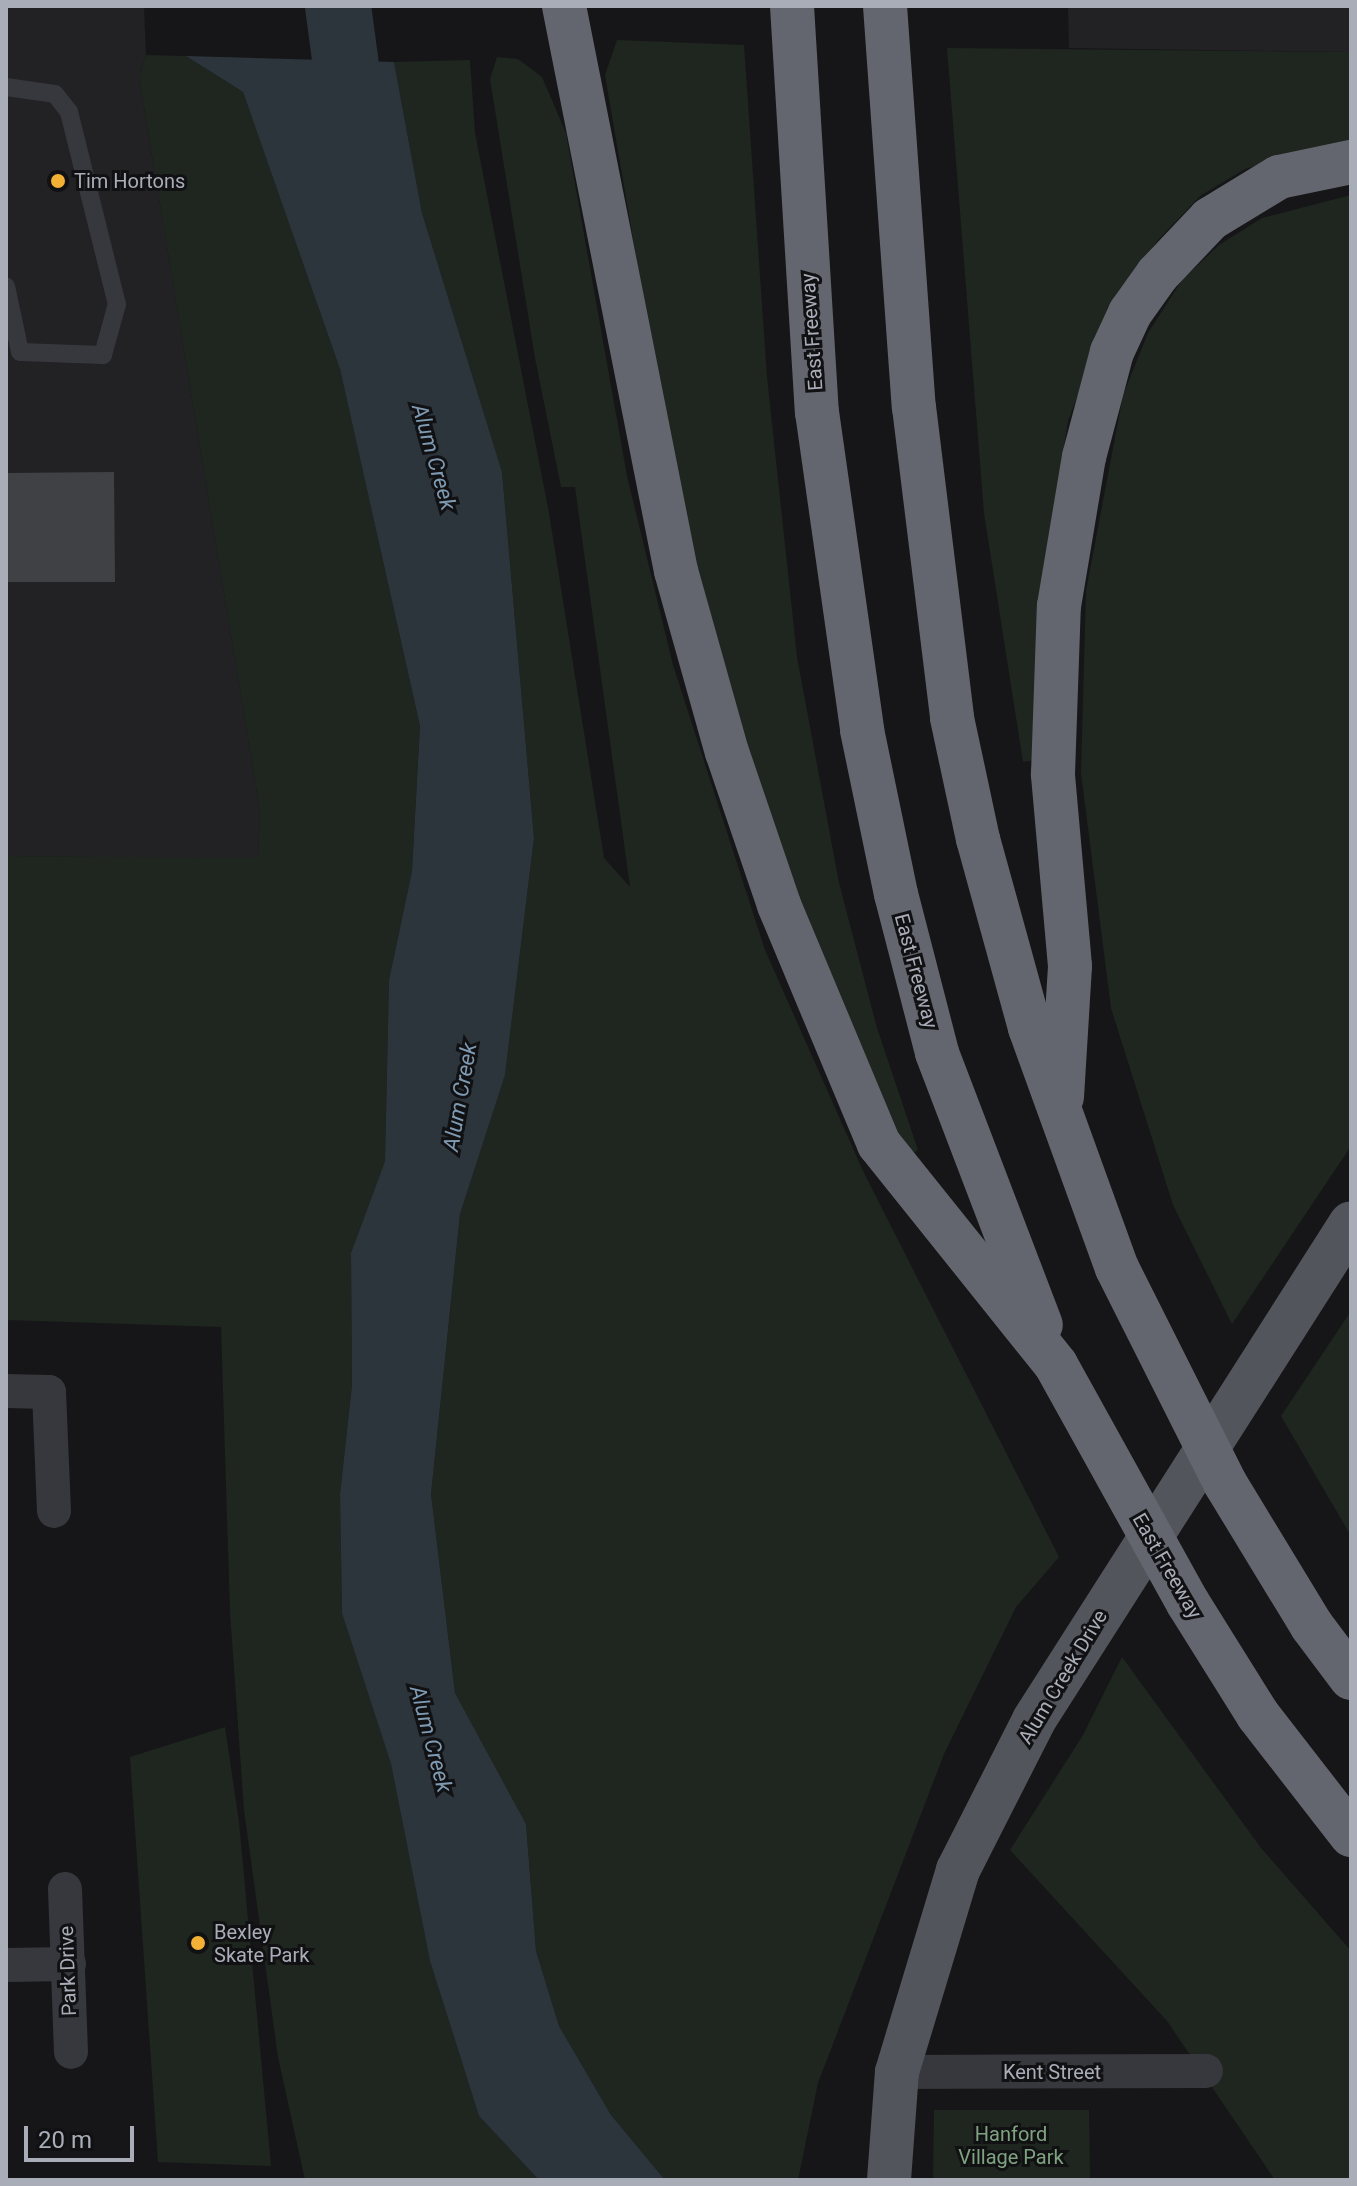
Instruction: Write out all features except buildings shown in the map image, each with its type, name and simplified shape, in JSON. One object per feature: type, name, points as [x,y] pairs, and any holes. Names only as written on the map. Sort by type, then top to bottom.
[{"type":"highway","points":[[564,6],[676,571],[727,752],[779,905],[879,1144],[1056,1365]]},
{"type":"highway","name":"East Freeway","points":[[792,6],[817,412],[865,744],[896,894],[937,1053],[1056,1365],[1172,1577],[1258,1715],[1351,1835]]},
{"type":"highway","points":[[885,6],[920,465],[952,718],[1001,929],[1061,1118],[1117,1268],[1225,1483],[1312,1626],[1351,1678]]},
{"type":"highway","points":[[1061,1118],[1070,966],[1053,774],[1059,606],[1084,457],[1112,352],[1130,313],[1157,275],[1210,219],[1279,177],[1351,162]]},
{"type":"main road","name":"Alum Creek Drive","points":[[889,2180],[897,2072],[958,1870],[1034,1720],[1351,1223]]},
{"type":"street","points":[[6,1391],[49,1392],[54,1511]]},
{"type":"street","name":"Park Drive","points":[[65,1889],[71,2052]]},
{"type":"street","points":[[6,1965],[69,1964]]},
{"type":"street","name":"Kent Street","points":[[897,2072],[1206,2071]]},
{"type":"lane","points":[[6,87],[55,94],[69,112],[117,304],[103,355],[20,352],[6,286]]},
{"type":"shaded area","points":[[6,6],[144,6],[146,55],[139,77],[260,811],[258,859],[6,856]]},
{"type":"shaded area","points":[[1068,6],[1351,6],[1351,52],[1069,48]]},
{"type":"green space","points":[[617,40],[744,45],[767,377],[797,657],[839,883],[877,1028],[918,1150],[905,1159],[780,863],[679,507],[605,75]]},
{"type":"green space","points":[[947,48],[1351,52],[1351,147],[1296,154],[1245,169],[1200,196],[1158,240],[1113,303],[1068,421],[1052,522],[1034,760],[1023,762],[984,513]]},
{"type":"green space","points":[[146,55],[186,56],[243,92],[340,369],[420,726],[412,871],[389,980],[385,1161],[351,1253],[352,1385],[340,1494],[342,1612],[391,1764],[430,1961],[479,2116],[539,2180],[305,2180],[278,2057],[244,1810],[230,1612],[221,1327],[6,1320],[6,856],[258,858],[260,811],[139,77]]},
{"type":"green space","points":[[497,57],[518,59],[542,77],[566,133],[627,476],[673,665],[765,950],[863,1171],[1059,1557],[1016,1607],[944,1754],[818,2083],[798,2180],[665,2180],[611,2115],[559,2026],[536,1951],[526,1824],[455,1693],[431,1494],[460,1214],[505,1075],[534,838],[502,472],[422,213],[394,62],[470,60],[475,133],[549,513],[604,858],[630,887],[575,487],[561,487],[535,358],[490,79]]},
{"type":"green space","points":[[1351,195],[1351,1146],[1232,1324],[1173,1205],[1111,1008],[1081,773],[1086,591],[1123,395],[1148,333],[1182,280],[1219,245],[1262,218]]},
{"type":"green space","points":[[1351,1311],[1351,1536],[1281,1416]]},
{"type":"green space","points":[[1122,1657],[1261,1848],[1351,1951],[1351,2180],[1275,2180],[1167,2021],[1010,1850],[1083,1735]]},
{"type":"green space","name":"Bexley Skate Park","points":[[225,1727],[239,1822],[271,2166],[158,2162],[130,1757]]},
{"type":"green space","name":"Hanford Village Park","points":[[934,2110],[1089,2110],[1090,2180],[933,2180]]},
{"type":"water","points":[[186,56],[394,62],[422,213],[502,472],[534,838],[505,1075],[460,1214],[431,1494],[455,1693],[526,1824],[536,1951],[559,2026],[611,2115],[665,2180],[539,2180],[479,2116],[430,1961],[391,1764],[342,1613],[340,1494],[352,1385],[351,1253],[385,1161],[389,980],[412,871],[420,726],[340,369],[243,92]]},
{"type":"waterway","name":"Alum Creek","points":[[338,6],[357,149]]},
{"type":"place","name":"Tim Hortons","points":[[58,181]]},
{"type":"place","name":"Bexley Skate Park","points":[[198,1943]]}]
